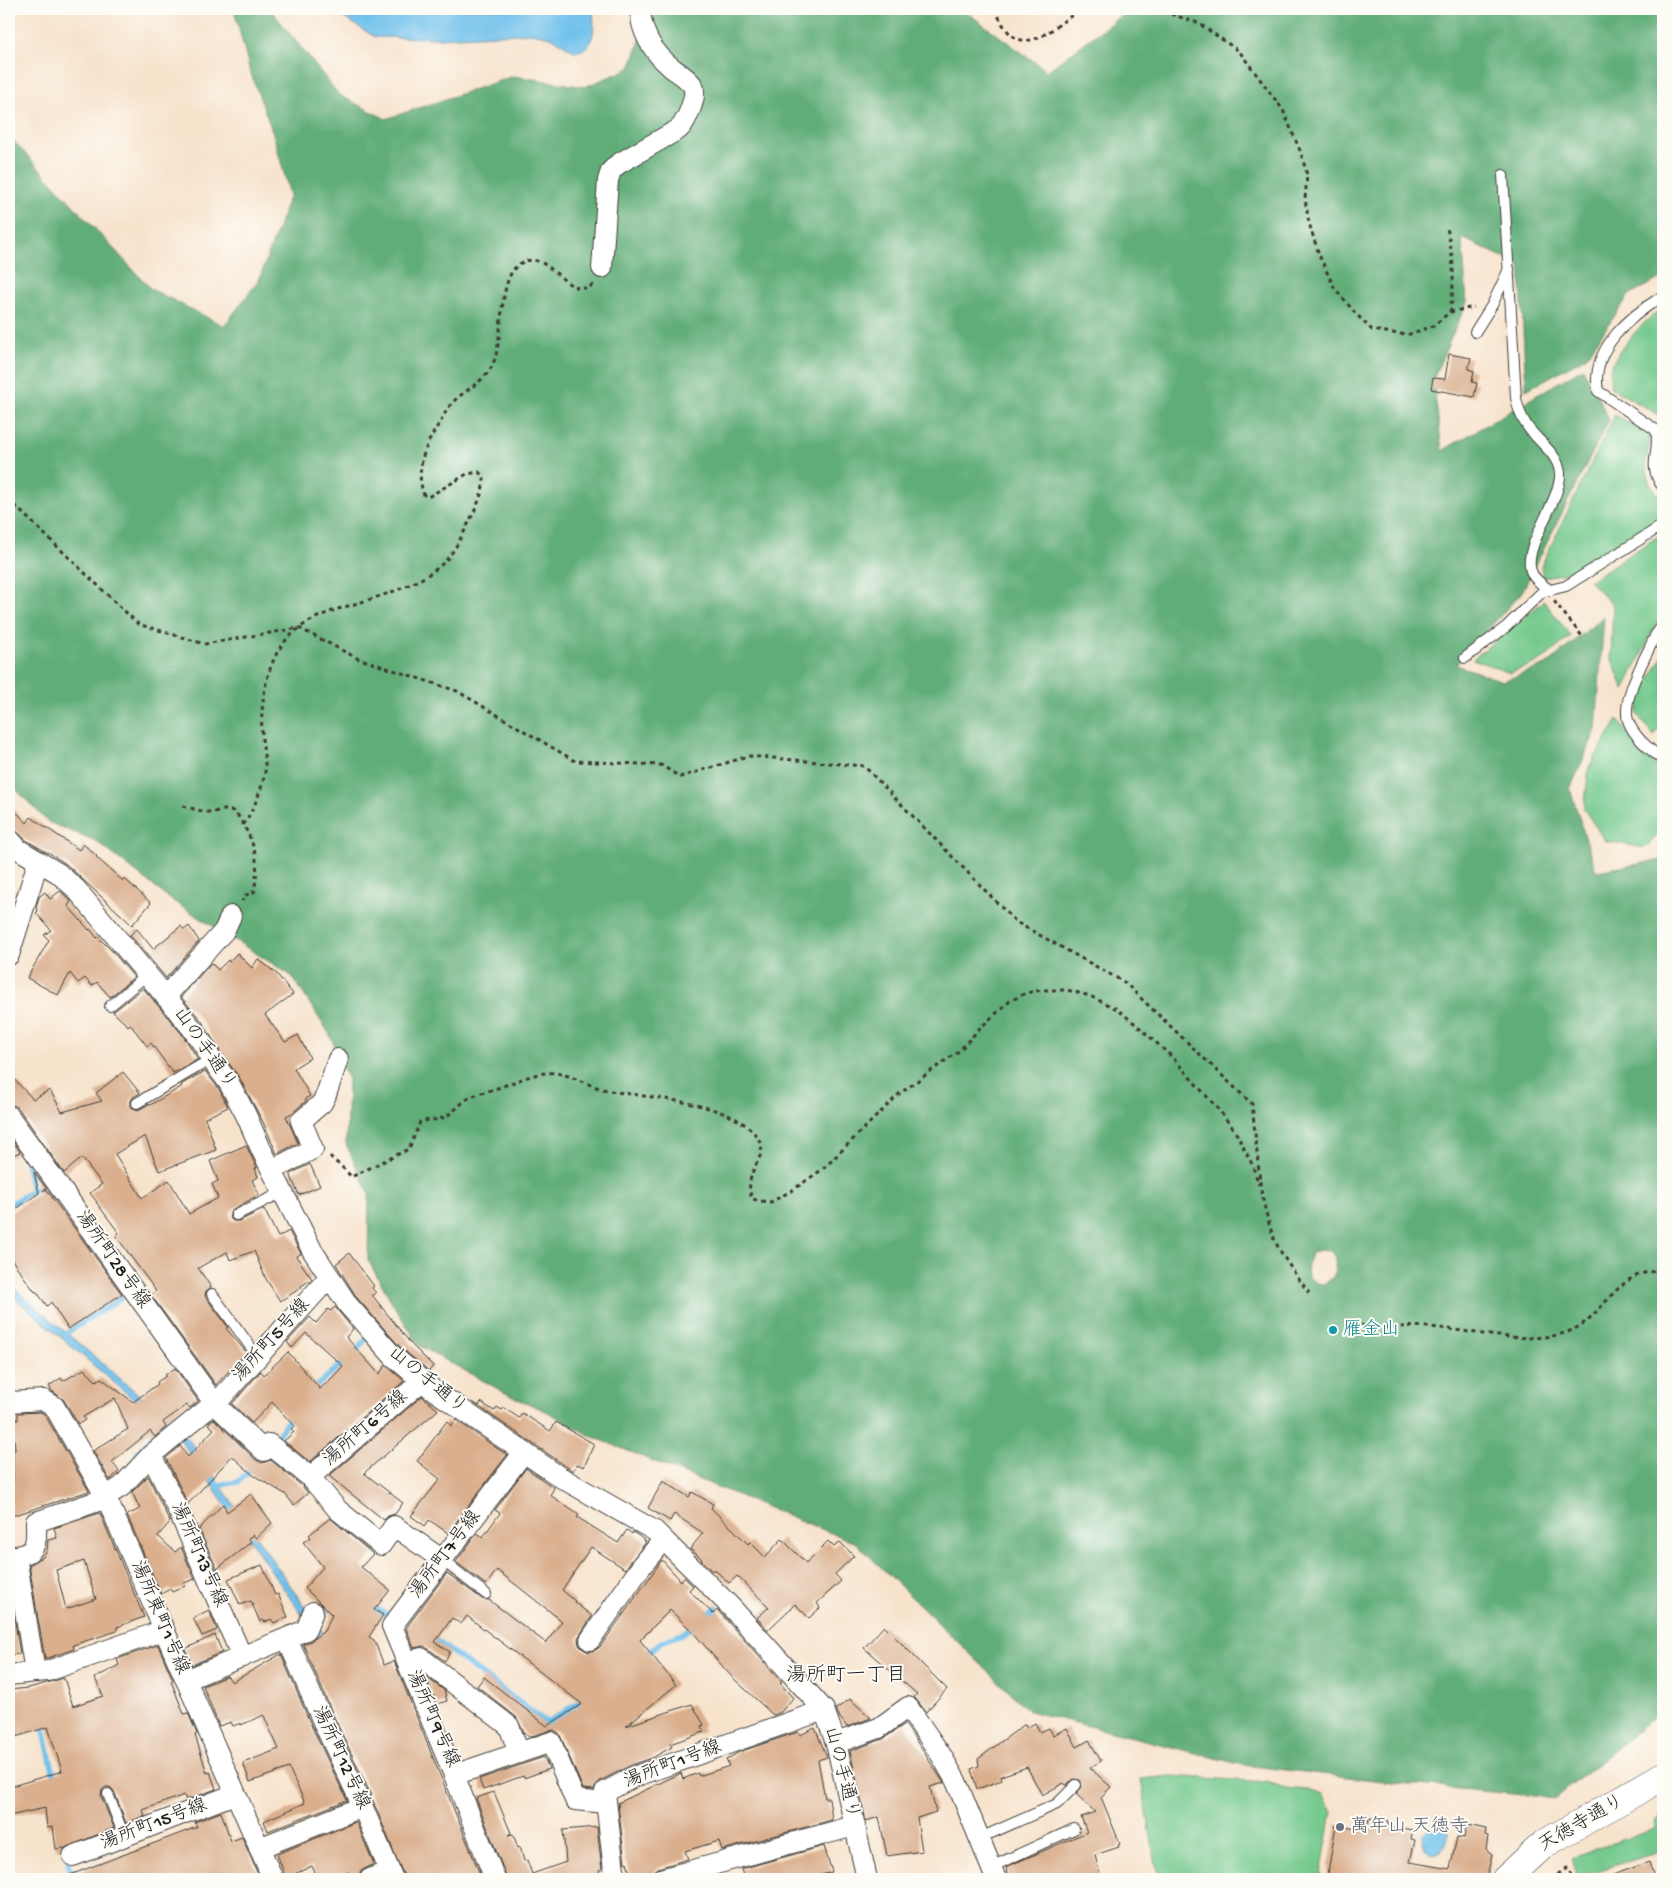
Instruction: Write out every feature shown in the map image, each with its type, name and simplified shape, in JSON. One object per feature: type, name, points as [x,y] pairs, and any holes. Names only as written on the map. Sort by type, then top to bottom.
[{"type":"street","points":[[602,268],[608,180],[611,171],[618,164],[653,146],[679,129],[684,123],[694,96],[693,86],[687,79],[670,66],[652,48],[641,27],[640,9]]},
{"type":"street","name":"山の手通り","points":[[9,840],[18,850],[58,873],[76,888],[191,1027],[230,1083],[312,1250],[348,1305],[393,1356],[422,1381],[560,1477],[655,1531],[730,1606],[824,1710],[836,1743],[867,1879]]},
{"type":"street","points":[[9,955],[38,862]]},
{"type":"street","points":[[166,996],[224,931],[231,916]]},
{"type":"street","points":[[272,1170],[313,1149],[301,1121],[322,1103],[338,1059]]},
{"type":"street","name":"湯所町28号線","points":[[9,1116],[215,1404],[264,1451],[270,1444],[310,1476]]},
{"type":"street","name":"湯所町5号線","points":[[35,1672],[16,1556],[25,1555],[32,1551],[36,1543],[36,1522],[98,1501],[120,1487],[151,1455],[215,1404],[324,1283],[331,1279]]},
{"type":"street","name":"湯所町6号線","points":[[310,1476],[422,1381]]},
{"type":"street","name":"湯所東町1号線","points":[[9,1402],[44,1400],[54,1406],[106,1496],[273,1879]]},
{"type":"street","name":"湯所町7号線","points":[[407,1662],[392,1626],[524,1452]]},
{"type":"street","name":"湯所町13号線","points":[[151,1455],[178,1510],[242,1657]]},
{"type":"street","points":[[310,1476],[338,1510],[381,1545],[394,1526],[442,1559]]},
{"type":"street","points":[[590,1640],[663,1540]]},
{"type":"street","points":[[186,1680],[287,1638],[310,1621]]},
{"type":"street","points":[[9,1675],[48,1671],[164,1630]]},
{"type":"street","name":"湯所町12号線","points":[[287,1638],[322,1722],[362,1807],[391,1875]]},
{"type":"street","name":"湯所町9号線","points":[[519,1753],[509,1726],[421,1658],[407,1662],[454,1775],[519,1753],[551,1742],[575,1800],[606,1802]]},
{"type":"street","points":[[836,1743],[879,1728],[908,1707],[941,1755],[956,1781],[993,1873]]},
{"type":"street","name":"湯所町1号線","points":[[615,1879],[604,1792],[634,1777],[824,1710]]},
{"type":"street","points":[[454,1775],[495,1879]]},
{"type":"street","name":"天徳寺通り","points":[[1506,1879],[1544,1844],[1663,1776]]},
{"type":"street","name":"湯所町15号線","points":[[72,1856],[235,1794]]},
{"type":"street","points":[[259,1848],[362,1807]]},
{"type":"street","points":[[661,1879],[854,1826]]},
{"type":"street","points":[[370,1879],[391,1875]]},
{"type":"lane","points":[[1503,175],[1516,398],[1520,414],[1528,427],[1557,459],[1560,474],[1559,485],[1536,538],[1531,561],[1530,571],[1548,591]]},
{"type":"lane","points":[[1475,332],[1494,301],[1509,268]]},
{"type":"lane","points":[[1663,296],[1631,320],[1610,341],[1598,366],[1596,378],[1598,391],[1656,430],[1658,437],[1653,466],[1657,480],[1663,487]]},
{"type":"lane","points":[[1465,658],[1506,627],[1542,592],[1566,586],[1663,525]]},
{"type":"lane","points":[[1663,625],[1656,634],[1626,704],[1628,722],[1640,740],[1663,760]]},
{"type":"lane","points":[[110,1006],[148,974]]},
{"type":"lane","points":[[138,1103],[211,1058]]},
{"type":"lane","points":[[236,1215],[283,1192]]},
{"type":"lane","points":[[212,1294],[258,1357]]},
{"type":"lane","points":[[442,1559],[486,1594]]},
{"type":"lane","points":[[980,1838],[1058,1804],[1076,1785]]},
{"type":"lane","points":[[108,1794],[124,1836]]},
{"type":"lane","points":[[993,1873],[1074,1829]]},
{"type":"path","points":[[995,9],[1005,28],[1016,39],[1028,42],[1044,35],[1078,12],[1092,9]]},
{"type":"path","points":[[1156,9],[1198,23],[1239,51],[1283,110],[1301,153],[1306,175],[1305,199],[1309,223],[1319,255],[1334,287],[1372,330],[1407,335],[1433,326],[1450,312],[1494,301]]},
{"type":"path","points":[[1447,228],[1454,266],[1454,288],[1450,312]]},
{"type":"path","points":[[243,825],[257,799],[265,774],[261,733],[263,701],[266,685],[277,654],[286,640],[299,628],[324,613],[383,594],[425,577],[438,568],[451,555],[484,491],[484,478],[479,472],[468,474],[428,497],[424,495],[421,487],[421,463],[423,451],[452,402],[480,382],[491,368],[498,347],[503,299],[514,269],[522,262],[534,260],[542,262],[577,288],[588,288],[597,282],[602,268]]},
{"type":"path","points":[[9,500],[138,624],[205,644],[299,628],[357,658],[457,691],[575,761],[661,765],[680,777],[749,756],[864,766],[1016,922],[1124,982],[1252,1104],[1261,1191]]},
{"type":"path","points":[[1548,591],[1582,636]]},
{"type":"path","points":[[183,806],[208,812],[230,810],[236,813],[253,846],[257,856],[258,871],[254,892],[246,895],[231,916]]},
{"type":"path","points":[[313,1149],[321,1146],[337,1164],[345,1168],[351,1177],[409,1149],[420,1122],[426,1119],[443,1118],[470,1098],[533,1076],[558,1073],[606,1090],[668,1098],[723,1112],[741,1122],[756,1136],[762,1150],[759,1160],[750,1175],[748,1189],[752,1199],[771,1202],[791,1191],[822,1169],[899,1094],[959,1051],[980,1028],[1010,1001],[1026,993],[1042,990],[1067,990],[1090,996],[1117,1009],[1172,1057],[1219,1110],[1235,1132],[1252,1164],[1268,1221],[1278,1246],[1309,1293]]},
{"type":"path","points":[[1346,1320],[1376,1329],[1428,1326],[1519,1337],[1556,1336],[1572,1330],[1591,1316],[1623,1284],[1636,1275],[1650,1271],[1663,1272]]},
{"type":"path","points":[[1551,1879],[1567,1868],[1572,1876]]},
{"type":"green space","points":[[234,9],[270,9],[339,95],[386,119],[514,76],[585,87],[630,68],[651,9],[962,9],[1047,71],[1130,9],[1663,9],[1663,277],[1630,294],[1586,357],[1526,390],[1520,265],[1462,238],[1467,302],[1433,379],[1442,451],[1583,368],[1609,420],[1522,592],[1456,665],[1503,681],[1546,665],[1604,616],[1596,730],[1570,789],[1596,871],[1663,860],[1663,1710],[1556,1798],[1417,1785],[1243,1765],[1029,1711],[856,1543],[591,1436],[548,1412],[511,1396],[420,1346],[397,1311],[368,1260],[369,1194],[346,1144],[348,1080],[330,1035],[292,976],[170,899],[96,841],[48,822],[9,782],[9,136],[151,289],[224,326],[259,280],[290,195],[273,133],[249,68]],"holes":[[[1320,1250],[1330,1251],[1336,1257],[1334,1276],[1324,1285],[1317,1283],[1309,1277],[1307,1270],[1311,1253]]]},
{"type":"green space","points":[[1663,307],[1663,423],[1657,414],[1611,388],[1610,375],[1615,360],[1626,343],[1641,326]]},
{"type":"green space","points":[[1615,415],[1651,434],[1646,462],[1649,482],[1663,501],[1663,516],[1568,573],[1543,577],[1541,566]]},
{"type":"green space","points":[[1663,533],[1663,615],[1655,627],[1624,690],[1611,657],[1613,605],[1589,581]]},
{"type":"green space","points":[[1544,601],[1571,636],[1541,661],[1510,673],[1473,659]]},
{"type":"green space","points":[[1663,656],[1663,721],[1654,736],[1637,714],[1640,695]]},
{"type":"green space","points":[[1618,720],[1646,758],[1663,768],[1663,830],[1645,848],[1605,841],[1584,809],[1589,767]]},
{"type":"green space","points":[[1171,1776],[1267,1782],[1285,1788],[1307,1790],[1322,1795],[1332,1812],[1320,1879],[1151,1879],[1158,1876],[1141,1779]]},
{"type":"green space","points":[[1663,1817],[1663,1853],[1659,1852],[1577,1877],[1572,1857],[1655,1829],[1657,1820]]},
{"type":"water","points":[[330,9],[593,9],[594,29],[588,46],[576,52],[551,37],[532,33],[439,38],[375,37]]},
{"type":"water","points":[[9,1284],[185,1434],[325,1636],[434,1837],[448,1879],[440,1879],[432,1853],[352,1687],[180,1439],[9,1293]]},
{"type":"water","points":[[1432,1827],[1442,1828],[1449,1834],[1444,1847],[1432,1854],[1425,1849],[1423,1839],[1426,1830]]},
{"type":"building","points":[[1449,354],[1471,358],[1468,369],[1474,371],[1472,382],[1477,383],[1474,397],[1431,389],[1433,378],[1445,379]]},
{"type":"building","points":[[9,805],[27,823],[31,817],[79,850],[83,844],[123,881],[125,879],[151,903],[132,925],[66,864],[26,840],[13,828],[9,827]]},
{"type":"building","points":[[60,891],[71,901],[68,906],[89,930],[112,951],[134,977],[110,997],[97,982],[92,986],[85,978],[78,983],[70,973],[58,995],[27,978],[49,940],[44,935],[51,930],[36,913],[38,911],[36,907],[39,897],[45,892],[50,899]]},
{"type":"building","points":[[181,926],[184,930],[189,926],[199,941],[166,978],[130,935],[137,929],[153,949]]},
{"type":"building","points":[[237,953],[252,968],[258,959],[276,973],[293,994],[265,1015],[285,1042],[298,1035],[310,1058],[294,1068],[310,1096],[292,1113],[286,1116],[298,1143],[277,1154],[263,1122],[239,1077],[221,1053],[201,1020],[181,997],[211,963],[218,970]]},
{"type":"building","points":[[143,988],[182,1034],[198,1059],[173,1073],[151,1043],[147,1046],[130,1024],[128,1026],[113,1012]]},
{"type":"building","points":[[205,1071],[219,1089],[228,1107],[205,1118],[216,1150],[159,1171],[145,1136],[115,1154],[142,1198],[169,1180],[189,1214],[218,1198],[212,1184],[218,1181],[210,1161],[246,1145],[257,1168],[255,1168],[258,1177],[252,1180],[259,1195],[233,1209],[230,1212],[230,1218],[233,1221],[239,1221],[264,1209],[278,1237],[289,1231],[301,1254],[296,1256],[312,1279],[280,1301],[266,1279],[254,1251],[230,1260],[227,1252],[198,1268],[211,1287],[206,1291],[205,1296],[228,1327],[226,1328],[246,1352],[216,1385],[151,1295],[156,1291],[116,1236],[119,1233],[90,1193],[102,1184],[82,1158],[64,1173],[19,1109],[9,1104],[9,1074],[33,1099],[50,1090],[62,1112],[102,1101],[96,1093],[123,1072],[140,1093],[133,1097],[130,1103],[131,1107],[138,1110],[181,1087],[182,1084]]},
{"type":"building","points":[[9,1136],[20,1152],[9,1157]]},
{"type":"building","points":[[310,1164],[320,1186],[299,1195],[290,1174]]},
{"type":"building","points":[[34,1172],[46,1188],[43,1191],[46,1189],[122,1294],[68,1329],[51,1302],[47,1306],[9,1256],[9,1214],[39,1193]]},
{"type":"building","points":[[349,1253],[374,1286],[372,1288],[376,1293],[372,1295],[412,1345],[433,1366],[429,1371],[401,1348],[357,1298],[336,1264]]},
{"type":"building","points":[[335,1307],[353,1329],[346,1337],[379,1374],[386,1365],[404,1381],[310,1462],[284,1441],[294,1432],[291,1429],[294,1426],[272,1402],[252,1423],[232,1404],[261,1371],[264,1375],[288,1352],[320,1389],[331,1379],[343,1366],[306,1333],[292,1348],[287,1342],[310,1317],[316,1323],[328,1309],[330,1311]]},
{"type":"building","points":[[175,1368],[198,1401],[190,1408],[187,1405],[163,1422],[166,1427],[155,1437],[150,1431],[112,1462],[119,1471],[110,1480],[93,1451],[128,1429],[115,1398],[83,1417],[85,1420],[78,1424],[64,1400],[52,1391],[49,1386],[61,1378],[63,1381],[84,1369],[96,1381],[101,1378],[133,1402],[158,1384],[157,1382]]},
{"type":"building","points":[[422,1396],[438,1410],[364,1473],[403,1503],[395,1514],[388,1516],[384,1520],[329,1476]]},
{"type":"building","points":[[472,1402],[479,1406],[481,1402],[494,1411],[497,1407],[502,1410],[504,1408],[519,1418],[522,1413],[550,1431],[556,1422],[594,1444],[584,1467],[577,1464],[573,1471]]},
{"type":"building","points":[[41,1412],[45,1415],[89,1491],[9,1517],[9,1483],[13,1483],[13,1450],[15,1450],[13,1420],[18,1420],[18,1413]]},
{"type":"building","points":[[214,1419],[256,1460],[262,1463],[271,1460],[308,1493],[294,1505],[285,1494],[253,1475],[232,1456],[188,1504],[166,1458],[180,1446],[188,1457],[214,1429],[208,1424]]},
{"type":"building","points":[[456,1420],[507,1455],[448,1533],[429,1520],[425,1526],[411,1516],[440,1479],[417,1461],[447,1421],[451,1426]]},
{"type":"building","points":[[526,1468],[554,1488],[550,1495],[579,1515],[577,1517],[618,1543],[627,1530],[632,1534],[633,1532],[646,1542],[625,1569],[591,1547],[562,1590],[592,1616],[578,1638],[579,1645],[583,1649],[589,1652],[600,1647],[662,1560],[681,1581],[684,1577],[693,1586],[689,1590],[713,1614],[717,1610],[721,1614],[782,1682],[780,1683],[793,1698],[781,1712],[773,1715],[731,1676],[691,1630],[670,1610],[640,1640],[676,1685],[626,1726],[692,1704],[704,1725],[701,1726],[704,1732],[670,1744],[672,1747],[652,1758],[629,1766],[600,1781],[594,1790],[583,1789],[559,1733],[554,1730],[529,1737],[524,1733],[516,1717],[477,1686],[484,1677],[547,1726],[582,1704],[467,1616],[461,1624],[452,1618],[435,1642],[450,1652],[445,1661],[424,1646],[414,1648],[406,1628],[447,1573],[482,1599],[489,1600],[546,1643],[562,1621],[497,1570],[486,1585],[456,1562],[477,1533],[483,1537],[500,1513],[495,1510]]},
{"type":"building","points":[[148,1476],[170,1522],[158,1536],[175,1552],[181,1547],[195,1579],[184,1583],[185,1586],[172,1592],[170,1589],[161,1594],[127,1515],[140,1509],[132,1492]]},
{"type":"building","points":[[663,1481],[689,1497],[692,1492],[713,1504],[711,1508],[748,1544],[750,1542],[765,1557],[782,1539],[806,1563],[828,1541],[834,1547],[840,1542],[854,1556],[835,1574],[841,1581],[817,1603],[820,1608],[809,1618],[795,1604],[768,1630],[757,1618],[769,1607],[737,1576],[729,1583],[714,1569],[712,1571],[690,1549],[703,1533],[674,1514],[670,1521],[648,1508]]},
{"type":"building","points":[[251,1494],[272,1523],[256,1538],[253,1535],[248,1538],[251,1542],[217,1569],[199,1529],[223,1504],[227,1512]]},
{"type":"building","points":[[100,1513],[144,1617],[117,1627],[117,1631],[73,1645],[74,1649],[45,1659],[29,1565],[43,1557],[47,1550],[48,1540],[57,1538],[54,1528]],"holes":[[[84,1561],[96,1599],[66,1609],[56,1570]]]},
{"type":"building","points":[[330,1518],[373,1554],[361,1567],[390,1590],[374,1610],[383,1615],[369,1637],[374,1640],[384,1665],[394,1661],[482,1879],[405,1879],[369,1791],[334,1717],[303,1644],[311,1641],[324,1631],[332,1615],[305,1588],[323,1567],[303,1542],[311,1537],[309,1535]]},
{"type":"building","points":[[262,1565],[275,1595],[278,1594],[288,1617],[274,1623],[271,1619],[260,1622],[251,1601],[240,1605],[228,1579]]},
{"type":"building","points":[[9,1585],[20,1654],[9,1655]]},
{"type":"building","points":[[209,1610],[217,1630],[202,1636],[193,1618]]},
{"type":"building","points":[[884,1626],[947,1689],[926,1712],[914,1697],[917,1694],[864,1648]]},
{"type":"building","points":[[215,1635],[222,1652],[192,1665],[185,1649]]},
{"type":"building","points":[[158,1645],[173,1680],[171,1681],[184,1714],[188,1713],[197,1734],[195,1735],[207,1773],[210,1772],[216,1789],[186,1800],[184,1795],[143,1810],[145,1816],[126,1823],[114,1791],[110,1787],[106,1787],[102,1790],[101,1796],[114,1828],[65,1848],[56,1849],[53,1827],[47,1828],[45,1808],[9,1816],[9,1787],[62,1771],[48,1727],[9,1739],[9,1690],[29,1688],[64,1678],[73,1706],[103,1696],[95,1678],[119,1665],[117,1659]]},
{"type":"building","points":[[281,1654],[312,1727],[347,1800],[268,1831],[264,1821],[305,1803],[289,1768],[250,1782],[243,1763],[279,1749],[264,1715],[241,1725],[241,1723],[233,1726],[231,1722],[219,1726],[203,1686],[227,1676],[232,1682]]},
{"type":"building","points":[[426,1677],[444,1690],[447,1701],[437,1704]]},
{"type":"building","points":[[850,1699],[871,1718],[847,1727],[836,1709]]},
{"type":"building","points":[[1035,1723],[1040,1732],[1049,1728],[1053,1735],[1067,1728],[1077,1747],[1089,1740],[1101,1761],[1090,1768],[1111,1787],[1101,1797],[1120,1844],[1118,1845],[1119,1847],[1095,1855],[1101,1879],[1010,1879],[1006,1867],[1087,1832],[1081,1817],[1095,1812],[1076,1794],[1082,1787],[1080,1780],[1074,1779],[1066,1785],[1064,1783],[1042,1795],[1027,1767],[1001,1776],[1002,1780],[977,1789],[971,1769],[979,1766],[978,1759],[1025,1724],[1027,1728]]},
{"type":"building","points":[[905,1724],[944,1783],[930,1787],[936,1812],[917,1818],[922,1851],[887,1856],[879,1817],[866,1821],[850,1751],[883,1739]]},
{"type":"building","points":[[815,1728],[827,1757],[818,1760],[825,1798],[829,1798],[832,1820],[722,1850],[719,1841],[685,1851],[688,1859],[658,1868],[650,1875],[634,1879],[627,1862],[625,1863],[618,1803],[681,1773],[683,1779],[698,1773],[699,1776],[729,1766],[726,1760],[739,1752],[798,1732],[800,1735]]},
{"type":"building","points":[[544,1757],[549,1769],[483,1790],[479,1779]]},
{"type":"building","points":[[494,1792],[511,1833],[508,1835],[513,1834],[518,1848],[520,1847],[524,1861],[527,1860],[532,1874],[566,1862],[563,1830],[597,1827],[602,1869],[599,1870],[601,1879],[507,1879],[476,1798]]},
{"type":"building","points":[[221,1812],[231,1841],[242,1837],[260,1879],[62,1879],[197,1827],[195,1822]]},
{"type":"building","points":[[1369,1818],[1388,1821],[1388,1826],[1413,1830],[1411,1839],[1415,1840],[1410,1862],[1450,1869],[1457,1837],[1464,1838],[1467,1825],[1486,1829],[1485,1835],[1488,1836],[1486,1849],[1492,1854],[1487,1877],[1480,1876],[1479,1879],[1327,1879],[1336,1825],[1366,1831]]},
{"type":"building","points":[[356,1822],[374,1864],[361,1871],[358,1879],[350,1879],[349,1872],[335,1879],[318,1879],[312,1866],[286,1878],[277,1854]]},
{"type":"building","points":[[824,1846],[832,1872],[807,1879],[744,1879],[741,1869]]},
{"type":"building","points":[[1649,1862],[1654,1879],[1608,1879],[1607,1877]]},
{"type":"waterway","points":[[24,1151],[32,1191]]},
{"type":"waterway","points":[[9,1205],[50,1183]]},
{"type":"waterway","points":[[65,1334],[129,1293]]},
{"type":"waterway","points":[[353,1354],[366,1339]]},
{"type":"waterway","points":[[312,1390],[346,1360]]},
{"type":"waterway","points":[[273,1442],[292,1415]]},
{"type":"waterway","points":[[135,1461],[137,1453],[159,1430]]},
{"type":"waterway","points":[[219,1485],[238,1482],[254,1467]]},
{"type":"waterway","points":[[317,1625],[331,1605]]},
{"type":"waterway","points":[[370,1606],[393,1617]]},
{"type":"waterway","points":[[705,1616],[716,1608]]},
{"type":"waterway","points":[[643,1657],[661,1642],[682,1634],[694,1625]]},
{"type":"waterway","points":[[430,1636],[547,1723],[585,1698]]},
{"type":"waterway","points":[[42,1721],[55,1780]]},
{"type":"waterway","points":[[68,1863],[73,1879]]},
{"type":"place","name":"雁金山","points":[[1333,1330]]},
{"type":"place","name":"萬年山 天徳寺","points":[[1340,1827]]},
{"type":"district","name":"湯所町一丁目","points":[[846,1676]]}]
